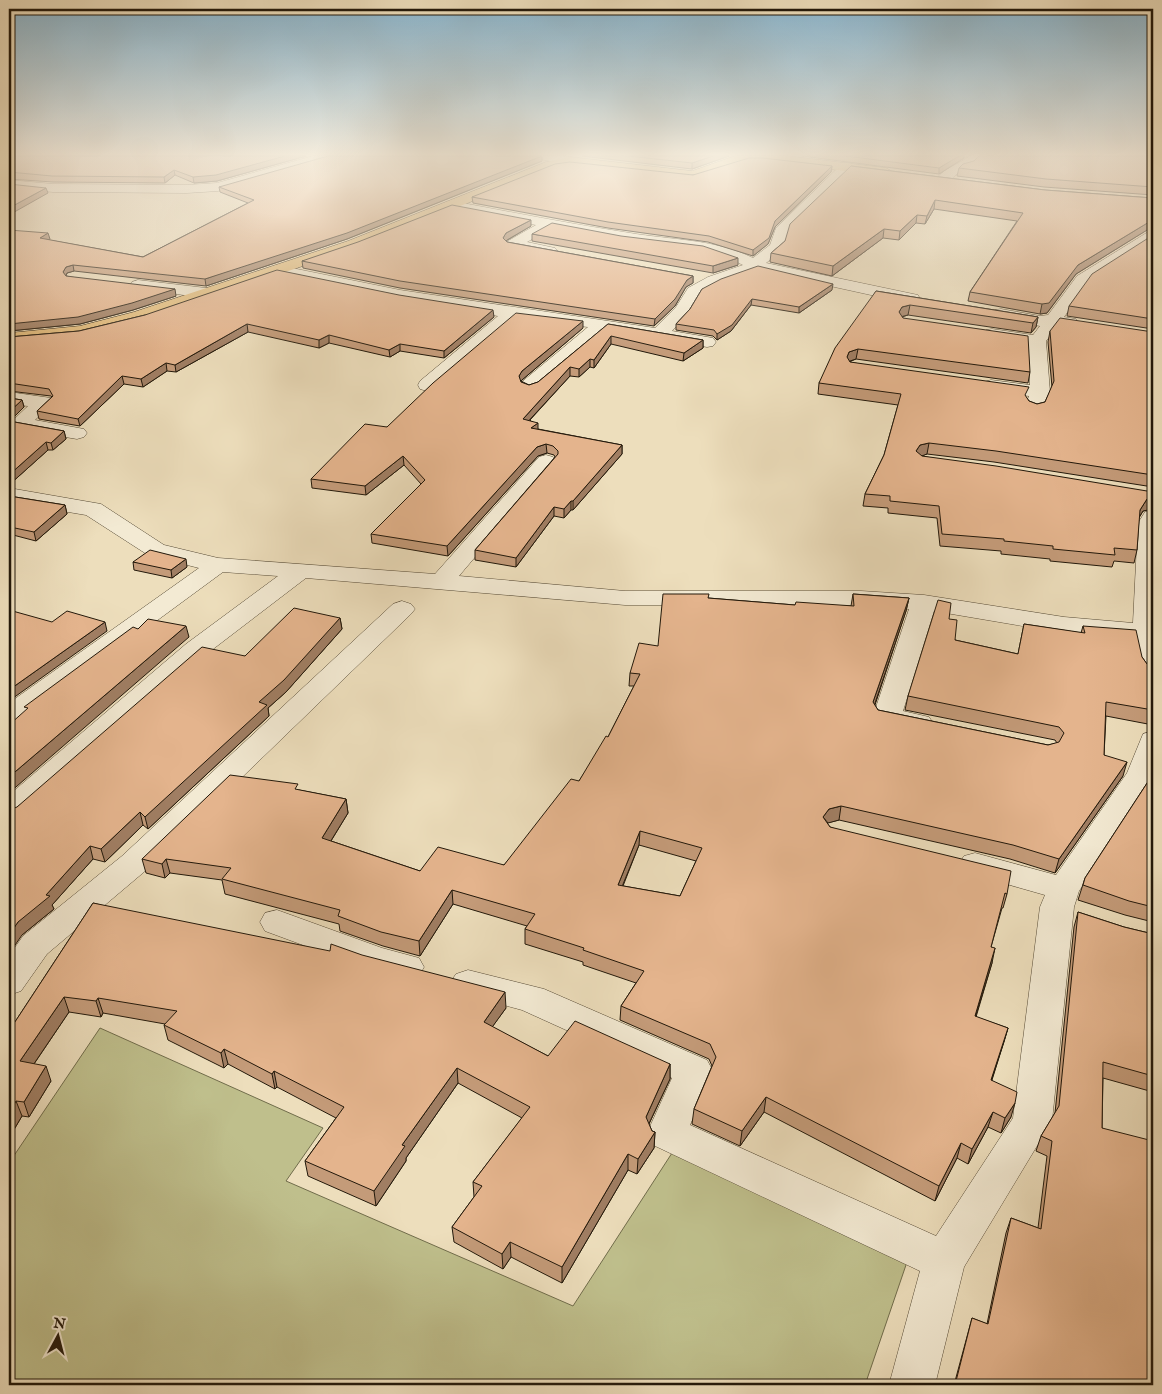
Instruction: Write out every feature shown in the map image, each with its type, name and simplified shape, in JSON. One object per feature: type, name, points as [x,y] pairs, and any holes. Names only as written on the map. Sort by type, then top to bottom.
[{"type":"main road","points":[[9,338],[80,330],[140,316],[352,244],[411,221]]},
{"type":"street","points":[[539,221],[631,238],[680,243],[725,252],[734,254],[754,264],[864,290],[932,303]]},
{"type":"street","points":[[660,334],[682,310],[694,291],[714,280],[730,276],[754,264],[777,246],[781,231],[791,221]]},
{"type":"street","points":[[550,223],[513,244],[561,253]]},
{"type":"street","points":[[972,383],[1037,400],[1038,341],[1083,279],[1153,235]]},
{"type":"street","points":[[274,270],[400,295],[512,313],[603,324],[708,342]]},
{"type":"street","points":[[685,275],[714,280]]},
{"type":"street","points":[[121,283],[206,293]]},
{"type":"street","points":[[988,312],[1040,321],[1053,320],[1089,326]]},
{"type":"street","points":[[427,385],[512,313]]},
{"type":"street","points":[[530,385],[603,324]]},
{"type":"street","points":[[973,332],[1038,341]]},
{"type":"street","points":[[9,398],[44,402],[19,424],[77,433]]},
{"type":"street","points":[[441,582],[546,461]]},
{"type":"street","points":[[9,495],[93,508],[156,550],[218,565],[301,570],[625,598],[861,598],[924,602],[1064,625],[1149,633]]},
{"type":"street","points":[[1153,518],[1149,523],[1149,633],[1153,669]]},
{"type":"street","points":[[9,716],[218,565]]},
{"type":"street","points":[[9,811],[195,650],[301,570]]},
{"type":"street","points":[[924,602],[887,716],[943,728]]},
{"type":"street","points":[[9,982],[34,945],[133,864],[402,609]]},
{"type":"street","points":[[912,1385],[944,1261],[1032,1121],[1068,904],[1149,764]]},
{"type":"street","points":[[943,856],[1009,872],[1068,904]]},
{"type":"street","points":[[277,922],[376,959],[531,1000],[694,1070],[667,1133],[944,1261]]},
{"type":"green space","points":[[100,1028],[323,1128],[286,1181],[573,1306],[672,1153],[907,1262],[865,1385],[9,1385],[9,1163]]},
{"type":"building","points":[[213,221],[377,221],[347,233],[205,279],[73,265],[66,267],[63,272],[66,276],[175,289],[132,303],[78,317],[9,324],[9,230],[48,233],[40,238],[143,257]]},
{"type":"building","points":[[411,221],[529,221],[506,233],[503,238],[507,242],[693,276],[687,280],[675,299],[655,319],[400,281],[302,261]]},
{"type":"building","points":[[603,221],[775,221],[769,238],[753,250],[709,236]]},
{"type":"building","points":[[793,221],[911,221],[900,231],[884,229],[833,266],[771,253],[785,241],[790,224]]},
{"type":"building","points":[[1018,221],[1153,221],[1078,265],[1049,303],[1042,304],[970,292]]},
{"type":"building","points":[[552,223],[621,236],[703,246],[738,258],[713,266],[532,234]]},
{"type":"building","points":[[1153,235],[1153,319],[1069,306],[1092,274]]},
{"type":"building","points":[[758,266],[833,284],[799,307],[752,299],[732,325],[717,334],[714,330],[676,324],[690,309],[702,289],[721,279]]},
{"type":"building","points":[[277,270],[399,295],[493,310],[444,351],[400,344],[389,350],[329,335],[319,340],[247,324],[175,365],[166,363],[141,379],[122,376],[78,419],[37,411],[53,396],[49,389],[9,383],[9,337],[79,331],[145,315]]},
{"type":"building","points":[[876,291],[1038,317],[1033,323],[910,305],[902,307],[899,312],[903,318],[1028,336],[1030,372],[858,349],[849,352],[847,357],[850,362],[1029,387],[1025,395],[1029,401],[1037,404],[1045,402],[1054,381],[1050,331],[1060,318],[1153,332],[1153,475],[996,451],[929,443],[920,445],[916,451],[922,456],[996,466],[1153,492],[1153,498],[1147,499],[1140,510],[1137,550],[1114,548],[1115,555],[1053,549],[1053,546],[1004,541],[1004,539],[942,534],[939,506],[890,501],[890,496],[865,494],[884,455],[901,394],[819,383],[835,348]]},
{"type":"building","points":[[516,313],[583,321],[522,371],[519,376],[521,382],[529,385],[538,382],[608,324],[703,340],[684,353],[611,336],[594,360],[590,359],[579,369],[570,367],[523,419],[538,423],[531,428],[622,445],[573,501],[564,509],[554,507],[516,558],[475,550],[558,454],[558,451],[553,446],[546,444],[537,447],[447,546],[371,534],[425,480],[403,456],[365,486],[311,479],[365,424],[387,427],[433,383]]},
{"type":"building","points":[[9,398],[22,400],[9,412]]},
{"type":"building","points":[[9,421],[64,431],[51,443],[46,442],[9,475]]},
{"type":"building","points":[[9,496],[65,505],[34,532],[9,528]]},
{"type":"building","points":[[150,550],[186,559],[171,570],[133,562]]},
{"type":"building","points":[[663,594],[709,594],[708,598],[795,605],[796,602],[854,606],[853,594],[909,598],[873,702],[878,710],[1048,745],[1059,742],[1064,733],[1059,727],[908,696],[938,600],[951,603],[949,619],[957,620],[955,640],[1018,654],[1024,624],[1085,633],[1083,626],[1136,630],[1142,657],[1147,664],[1153,665],[1153,710],[1106,702],[1104,755],[1127,762],[1059,859],[1013,845],[841,806],[829,809],[823,817],[830,827],[1011,871],[1007,894],[1005,893],[991,947],[995,948],[975,1016],[1008,1028],[991,1080],[1017,1092],[1015,1103],[1005,1118],[993,1112],[972,1149],[961,1143],[939,1186],[766,1097],[742,1131],[694,1109],[716,1057],[710,1044],[621,1006],[644,971],[583,950],[584,948],[525,929],[535,914],[452,890],[419,941],[381,932],[338,916],[340,910],[222,879],[231,868],[166,859],[162,864],[142,859],[230,775],[298,784],[295,789],[346,799],[322,838],[420,871],[438,847],[504,865],[571,779],[579,781],[606,736],[608,737],[640,674],[630,673],[639,643],[658,646]],"holes":[[[640,831],[702,848],[680,896],[618,885]]]},
{"type":"building","points":[[294,608],[340,618],[284,680],[259,702],[267,705],[145,817],[140,812],[101,849],[90,846],[46,895],[50,896],[18,922],[9,935],[9,810],[17,807],[202,647],[245,656]]},
{"type":"building","points":[[9,610],[52,622],[67,611],[105,622],[9,690]]},
{"type":"building","points":[[148,619],[186,626],[9,777],[9,725],[28,708],[24,707],[133,627],[138,629]]},
{"type":"building","points":[[1153,774],[1153,907],[1083,885],[1085,878]]},
{"type":"building","points":[[93,903],[330,951],[331,944],[362,955],[505,992],[484,1022],[548,1056],[575,1021],[670,1064],[646,1117],[652,1131],[655,1132],[638,1159],[628,1154],[562,1267],[510,1242],[502,1254],[452,1227],[482,1186],[473,1182],[530,1107],[457,1068],[402,1145],[405,1146],[374,1191],[305,1161],[344,1107],[274,1071],[272,1074],[224,1049],[221,1053],[164,1025],[177,1011],[98,998],[96,1001],[64,997],[20,1061],[46,1066],[24,1102],[16,1101],[9,1113],[9,1031]]},
{"type":"building","points":[[1078,912],[1153,934],[1153,1076],[1103,1062],[1102,1128],[1153,1141],[1153,1385],[955,1385],[972,1318],[988,1324],[1011,1218],[1041,1229],[1052,1141],[1041,1136],[1059,1106]]}]
